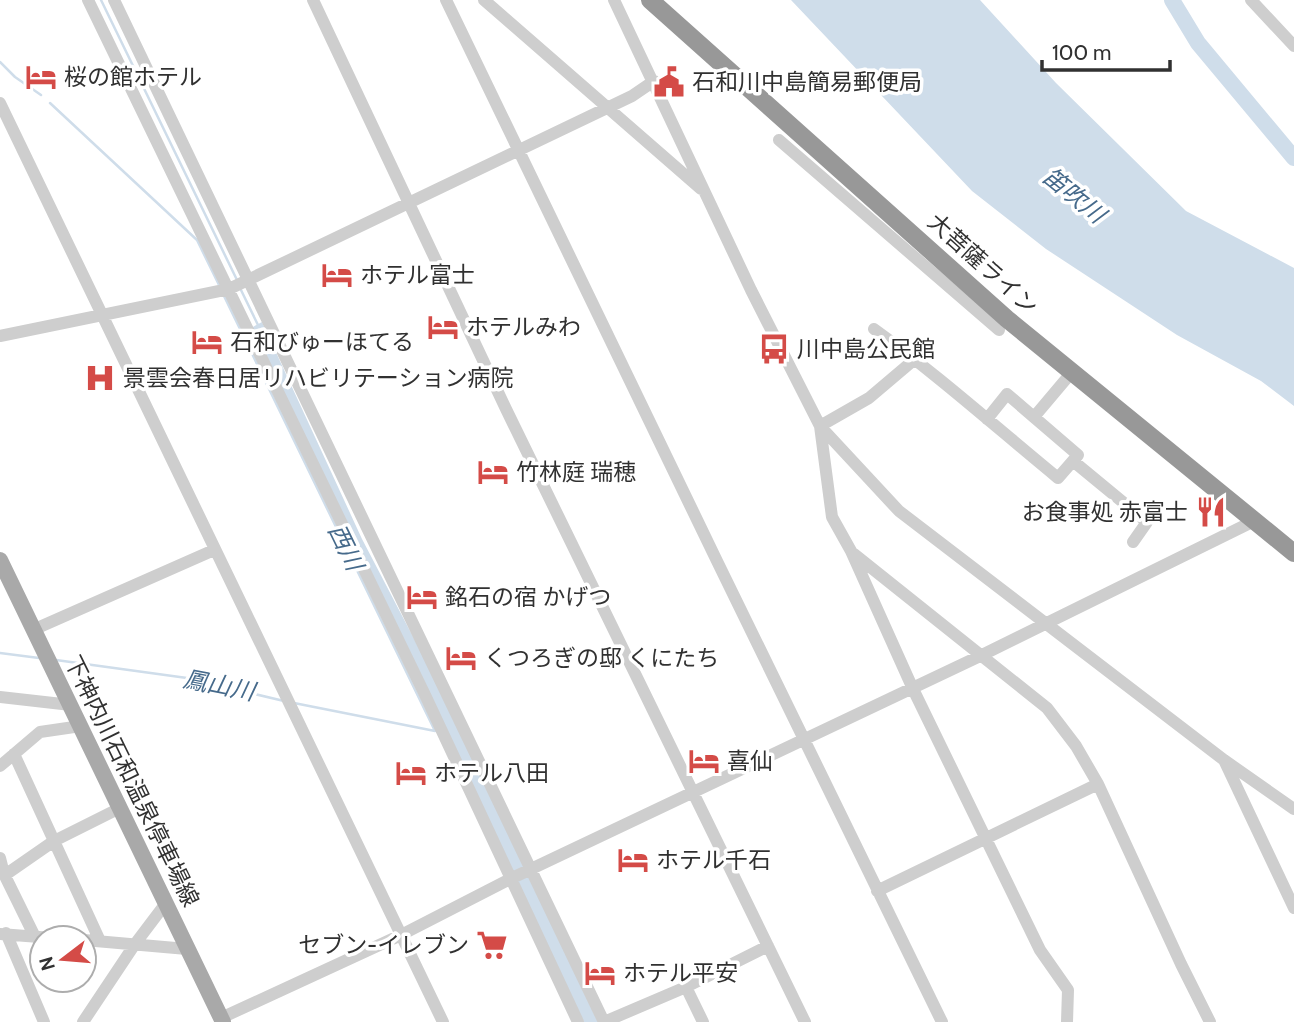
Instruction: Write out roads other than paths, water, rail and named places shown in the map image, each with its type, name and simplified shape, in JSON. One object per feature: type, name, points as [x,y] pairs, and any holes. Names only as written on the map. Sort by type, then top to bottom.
[{"type":"highway","name":"大菩薩ライン","points":[[650,0],[941,270],[1072,372],[1294,553]]},
{"type":"main road","name":"下神内川石和温泉停車場線","points":[[0,560],[222,1020]]},
{"type":"street","points":[[88,0],[231,287],[256,323],[604,1022],[686,987],[768,946]]},
{"type":"street","points":[[114,0],[140,56],[231,287],[256,323],[443,734],[578,1022]]},
{"type":"street","points":[[313,0],[506,410],[805,1022]]},
{"type":"street","points":[[446,0],[942,1022]]},
{"type":"street","points":[[484,0],[704,192]]},
{"type":"street","points":[[614,0],[704,192],[821,426],[899,512],[1224,760],[1294,809]]},
{"type":"street","points":[[1251,0],[1294,46]]},
{"type":"street","points":[[119,65],[140,56]]},
{"type":"street","points":[[0,336],[231,287],[632,96],[654,81]]},
{"type":"street","points":[[0,103],[443,1022]]},
{"type":"street","points":[[779,140],[941,270],[999,330]]},
{"type":"street","points":[[874,329],[915,359],[987,419],[1058,478],[1078,455],[1007,394],[987,419]]},
{"type":"street","points":[[821,426],[869,398],[915,359]]},
{"type":"street","points":[[1034,417],[1072,372]]},
{"type":"street","points":[[821,426],[832,517],[851,551],[913,689],[1040,950],[1068,990],[1067,1022]]},
{"type":"street","points":[[1073,461],[1147,522],[1133,541]]},
{"type":"street","points":[[222,1020],[401,935],[512,878],[913,689],[1254,521]]},
{"type":"street","points":[[35,629],[214,550]]},
{"type":"street","points":[[851,551],[1046,708],[1076,746],[1098,784],[1210,1022]]},
{"type":"street","points":[[0,697],[71,705]]},
{"type":"street","points":[[0,766],[40,732],[81,726]]},
{"type":"street","points":[[14,754],[100,941],[187,949]]},
{"type":"street","points":[[1224,760],[1294,908]]},
{"type":"street","points":[[877,891],[1098,784]]},
{"type":"street","points":[[5,875],[54,841],[120,808]]},
{"type":"street","points":[[0,858],[5,875],[29,924]]},
{"type":"street","points":[[83,1022],[166,903]]},
{"type":"street","points":[[3,933],[28,936]]},
{"type":"street","points":[[3,933],[44,1022]]},
{"type":"street","points":[[686,987],[703,1022]]},
{"type":"water","name":"笛吹川","points":[[791,0],[980,0],[1056,83],[1186,211],[1294,268],[1294,406],[1261,381],[1177,335],[1046,249],[972,191]]},
{"type":"water","points":[[262,322],[362,539],[445,698],[598,1022],[584,1022],[572,997],[251,328]]},
{"type":"waterway","points":[[101,0],[237,280]]},
{"type":"waterway","points":[[1172,0],[1198,43],[1294,158]]},
{"type":"waterway","name":"西川","points":[[0,62],[15,77],[41,95]]},
{"type":"waterway","name":"西川","points":[[50,103],[197,240],[220,287]]},
{"type":"waterway","points":[[241,290],[258,325]]},
{"type":"waterway","name":"西川","points":[[224,296],[435,731]]},
{"type":"waterway","name":"鳳山川","points":[[0,653],[39,658]]},
{"type":"waterway","name":"鳳山川","points":[[56,660],[187,678],[284,701]]},
{"type":"waterway","name":"鳳山川","points":[[294,703],[435,731]]},
{"type":"place","name":"桜の館ホテル","points":[[41,77]]},
{"type":"place","name":"石和川中島簡易郵便局","points":[[669,82]]},
{"type":"place","name":"ホテル富士","points":[[337,275]]},
{"type":"place","name":"ホテルみわ","points":[[443,327]]},
{"type":"place","name":"石和びゅーほてる","points":[[207,342]]},
{"type":"place","name":"川中島公民館","points":[[774,349]]},
{"type":"place","name":"景雲会春日居リハビリテーション病院","points":[[100,378]]},
{"type":"place","name":"竹林庭 瑞穂","points":[[493,472]]},
{"type":"place","name":"お食事処 赤富士","points":[[1211,512]]},
{"type":"place","name":"銘石の宿 かげつ","points":[[422,597]]},
{"type":"place","name":"くつろぎの邸 くにたち","points":[[461,658]]},
{"type":"place","name":"喜仙","points":[[704,761]]},
{"type":"place","name":"ホテル八田","points":[[411,773]]},
{"type":"place","name":"ホテル千石","points":[[633,860]]},
{"type":"place","name":"セブン-イレブン","points":[[492,945]]},
{"type":"place","name":"ホテル平安","points":[[600,973]]}]
